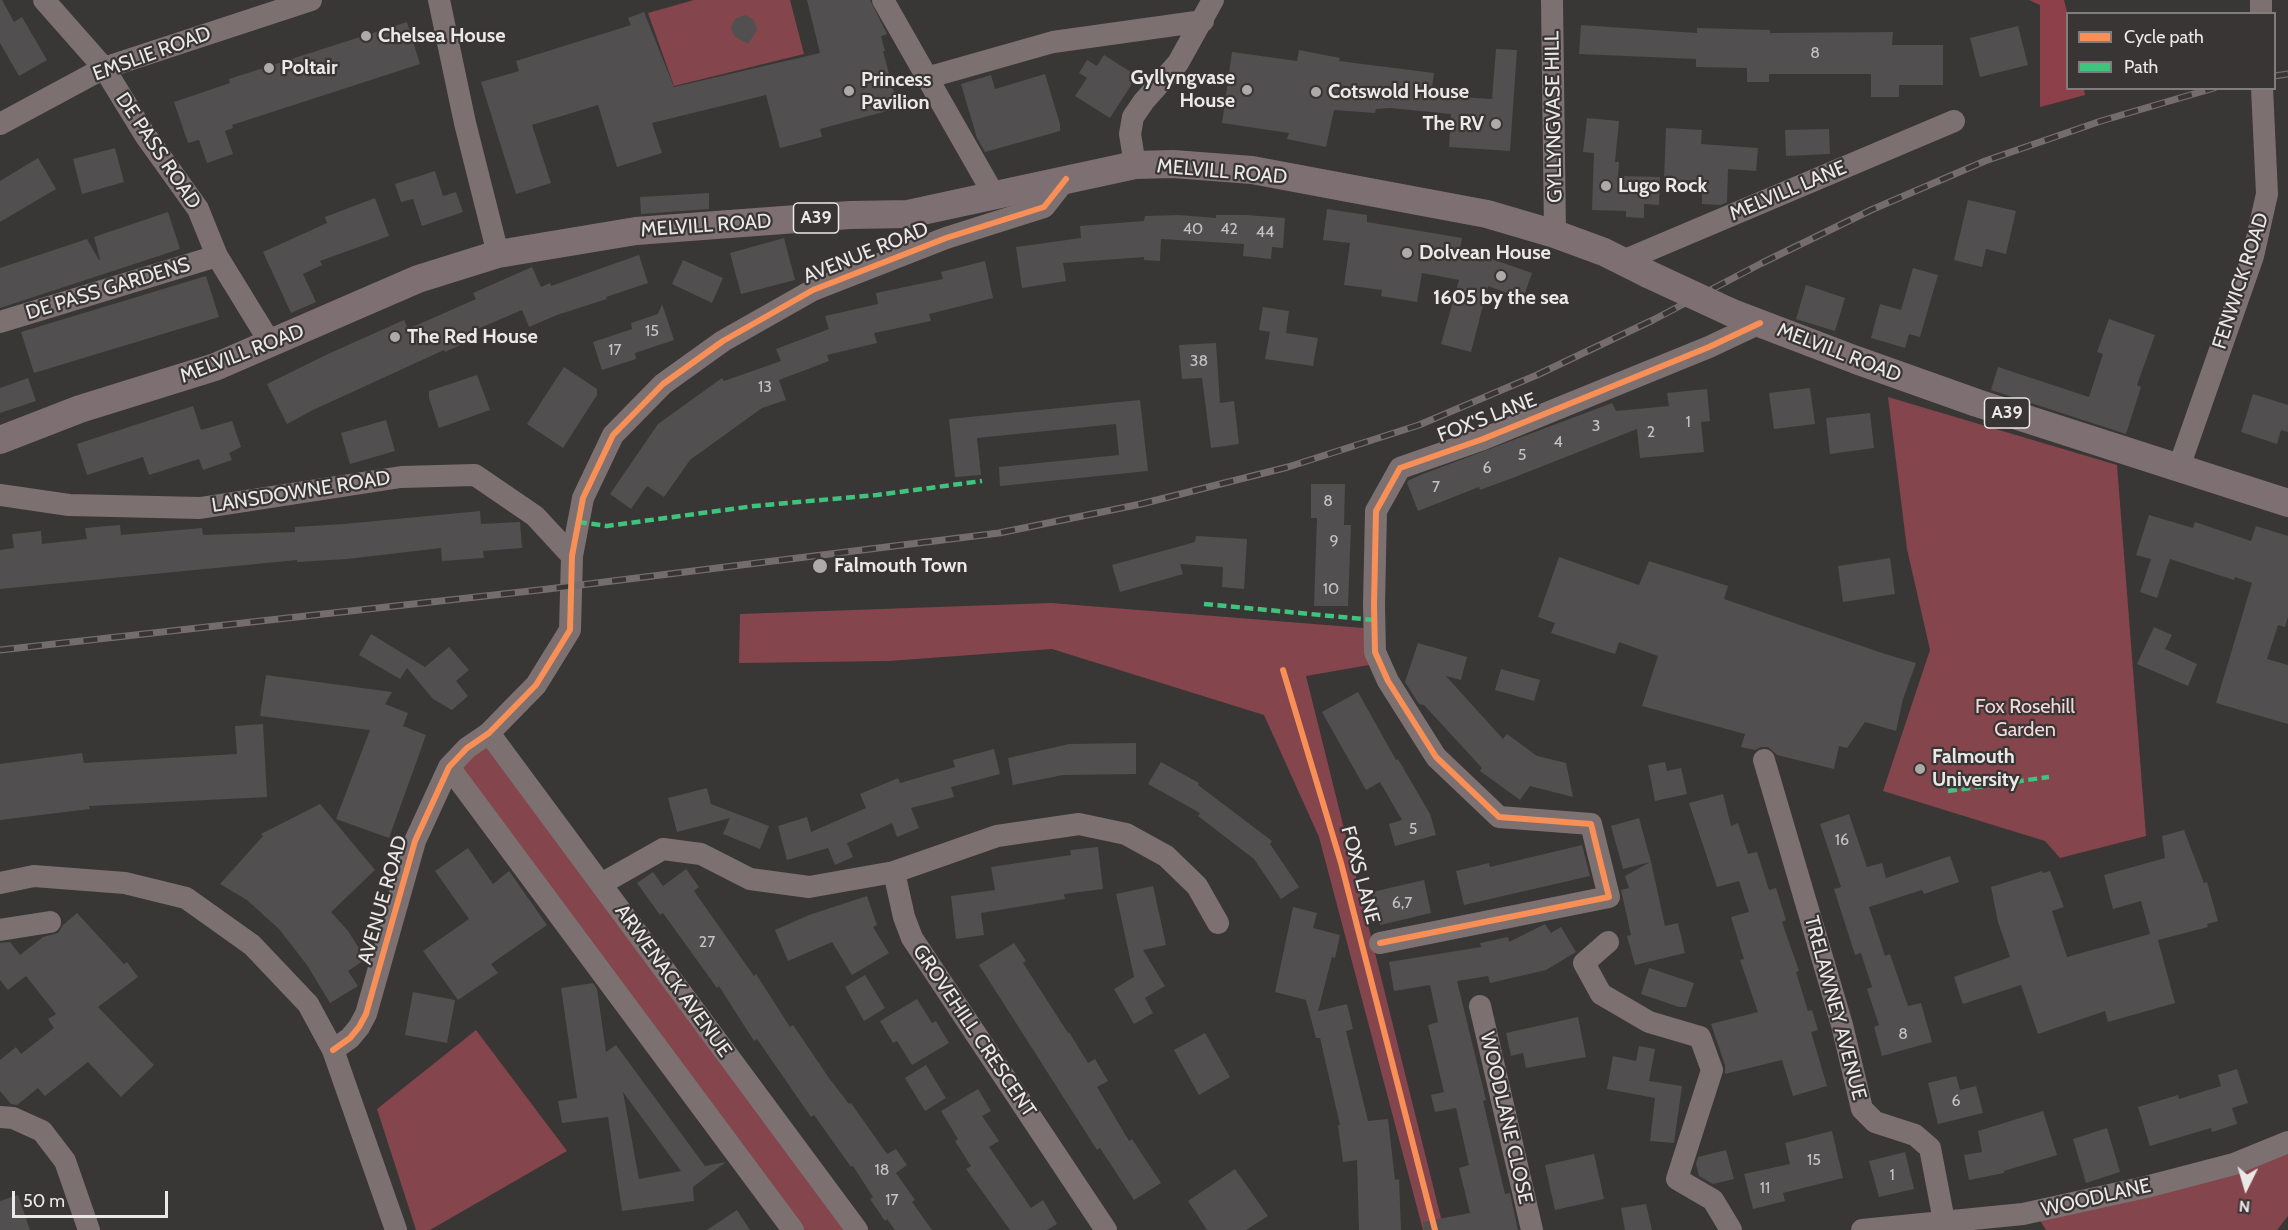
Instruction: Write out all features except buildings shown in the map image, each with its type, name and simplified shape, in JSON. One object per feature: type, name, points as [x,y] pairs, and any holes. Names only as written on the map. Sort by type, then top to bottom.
[{"type":"main road","name":"MELVILL ROAD","points":[[0,440],[81,409],[215,368],[418,279],[498,254],[636,231],[850,215],[909,214],[1135,165],[1173,164],[1252,170],[1487,214],[1555,234],[1623,261],[1730,312],[1864,363],[1977,403],[2288,503]]},
{"type":"street","name":"DE PASS ROAD","points":[[45,0],[104,68],[145,135],[198,210],[217,256],[271,344]]},
{"type":"street","name":"EMSLIE ROAD","points":[[0,124],[104,68],[311,0]]},
{"type":"street","points":[[439,0],[465,123],[498,254]]},
{"type":"street","points":[[883,0],[994,195]]},
{"type":"street","points":[[1135,165],[1130,134],[1132,117],[1178,63],[1203,21],[1212,0]]},
{"type":"street","name":"GYLLYNGVASE HILL","points":[[1552,0],[1555,234]]},
{"type":"street","points":[[926,78],[1053,42],[1203,21]]},
{"type":"street","name":"FENWICK ROAD","points":[[2179,467],[2253,256],[2267,194],[2262,90]]},
{"type":"street","name":"MELVILL LANE","points":[[1623,261],[1954,121]]},
{"type":"street","name":"AVENUE ROAD","points":[[333,1050],[350,1038],[366,1014],[416,841],[449,767],[489,732],[536,685],[570,630],[572,556],[583,498],[613,435],[663,384],[723,341],[813,290],[946,238],[1044,207],[1066,179]]},
{"type":"street","name":"DE PASS GARDENS","points":[[0,322],[217,256]]},
{"type":"street","name":"FOX'S LANE","points":[[1380,943],[1609,897],[1591,824],[1499,817],[1436,757],[1388,681],[1376,652],[1374,605],[1376,511],[1400,468],[1483,439],[1709,347],[1760,323]]},
{"type":"street","name":"LANSDOWNE ROAD","points":[[0,495],[69,506],[200,508],[401,477],[475,475],[535,516],[572,556]]},
{"type":"street","name":"ARWENACK AVENUE","points":[[489,732],[857,1230]]},
{"type":"street","name":"TRELAWNEY AVENUE","points":[[1764,760],[1842,1025],[1862,1109],[1875,1122],[1915,1135],[1930,1148],[1944,1221]]},
{"type":"street","points":[[449,767],[793,1230]]},
{"type":"street","points":[[601,884],[663,849],[701,854],[750,879],[809,886],[894,872],[997,836],[1080,824],[1126,834],[1166,856],[1197,886],[1218,923]]},
{"type":"street","name":"GROVEHILL CRESCENT","points":[[894,872],[904,916],[912,938],[1106,1230]]},
{"type":"street","points":[[0,883],[34,876],[125,883],[186,898],[252,945],[308,1004],[333,1050],[396,1230]]},
{"type":"street","points":[[0,930],[50,922]]},
{"type":"street","points":[[1608,942],[1584,963],[1601,994],[1649,1022],[1700,1037],[1712,1070],[1677,1179],[1713,1200],[1731,1230]]},
{"type":"street","name":"WOODLANE CLOSE","points":[[1480,1006],[1532,1230]]},
{"type":"street","points":[[0,1117],[13,1118],[42,1131],[65,1161],[89,1230]]},
{"type":"street","name":"WOODLANE","points":[[1862,1230],[1944,1221],[2028,1222],[2146,1186],[2234,1164],[2288,1142]]},
{"type":"green space","points":[[694,0],[790,0],[804,54],[674,86],[648,13]]},
{"type":"green space","name":"Fox Rosehill Garden","points":[[1888,397],[2117,465],[2146,836],[2060,858],[2045,841],[1883,791],[1930,650],[1907,549]]},
{"type":"green space","points":[[1051,603],[1364,628],[1369,665],[1306,676],[1444,1230],[1423,1230],[1319,837],[1264,715],[1052,649],[889,661],[739,663],[740,614]]},
{"type":"green space","points":[[488,739],[852,1230],[797,1230],[453,767]]},
{"type":"green space","points":[[476,1030],[567,1151],[430,1230],[416,1230],[377,1109]]},
{"type":"green space","points":[[2288,1150],[2288,1216],[2277,1230],[2046,1230],[2039,1219]]},
{"type":"shaded area","points":[[2029,0],[2064,0],[2067,12],[2066,90],[2084,90],[2085,95],[2040,107],[2040,5]]},
{"type":"railway","points":[[2276,76],[2288,74]]},
{"type":"railway","points":[[0,650],[548,589],[999,533],[1141,504],[1288,467],[1419,425],[1537,375],[1653,320],[1871,210],[1985,161],[2101,121],[2207,90]]},
{"type":"marked path","points":[[578,522],[607,526],[754,506],[877,495],[982,481]]},
{"type":"marked path","points":[[1204,604],[1374,620]]},
{"type":"marked path","points":[[1948,791],[2049,777]]},
{"type":"cycle path","points":[[333,1050],[350,1038],[366,1014],[415,841],[449,767],[467,748],[489,733],[536,685],[570,630],[572,556],[583,498],[613,435],[663,384],[723,341],[813,290],[946,238],[1044,207],[1066,179]]},
{"type":"cycle path","points":[[1380,943],[1609,897],[1591,824],[1499,817],[1436,757],[1388,681],[1375,652],[1376,511],[1400,468],[1483,439],[1709,347],[1760,323]]},
{"type":"cycle path","name":"FOXS LANE","points":[[1283,670],[1341,863],[1435,1230]]},
{"type":"place","name":"Chelsea House","points":[[366,36]]},
{"type":"place","name":"Poltair","points":[[269,68]]},
{"type":"place","name":"Gyllyngvase House","points":[[1247,90]]},
{"type":"place","name":"Princess Pavilion","points":[[849,91]]},
{"type":"place","name":"Cotswold House","points":[[1316,92]]},
{"type":"place","name":"The RV","points":[[1496,124]]},
{"type":"place","name":"Lugo Rock","points":[[1606,186]]},
{"type":"place","name":"Dolvean House","points":[[1407,253]]},
{"type":"place","name":"1605 by the sea","points":[[1501,276]]},
{"type":"place","name":"The Red House","points":[[395,337]]},
{"type":"place","name":"Falmouth Town","points":[[820,566]]},
{"type":"place","name":"Falmouth University","points":[[1920,769]]}]
